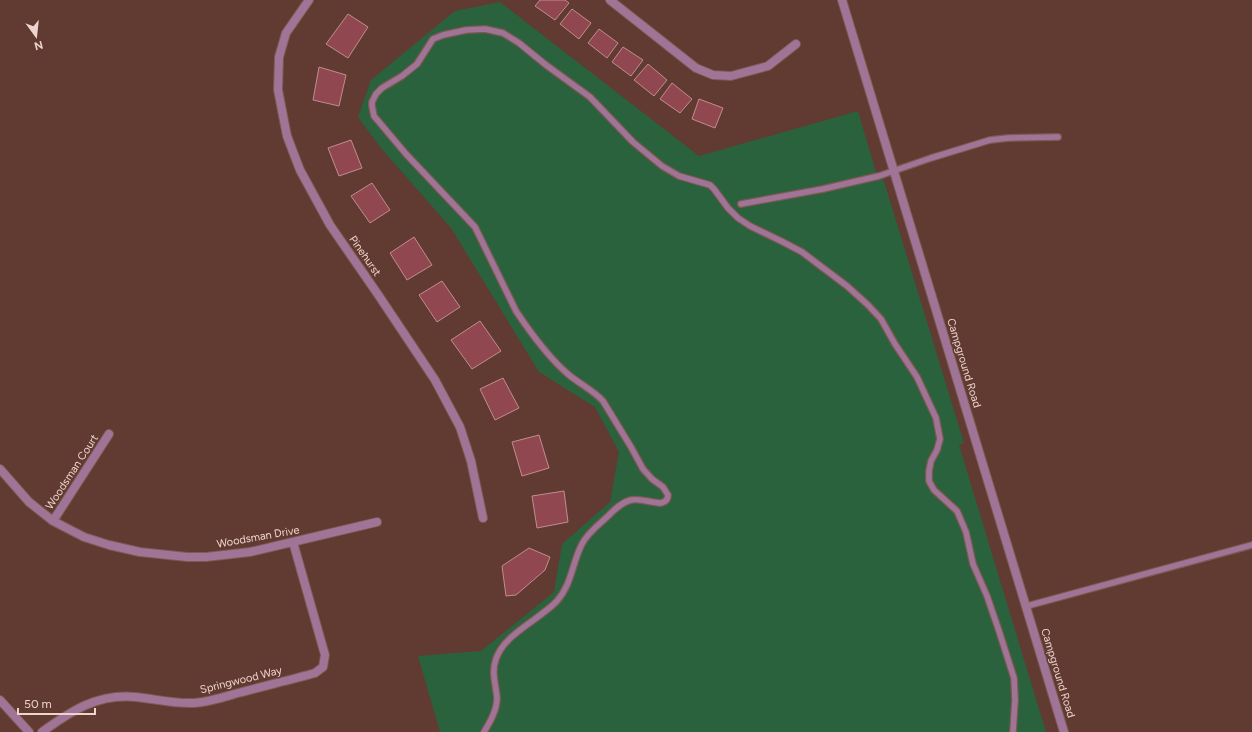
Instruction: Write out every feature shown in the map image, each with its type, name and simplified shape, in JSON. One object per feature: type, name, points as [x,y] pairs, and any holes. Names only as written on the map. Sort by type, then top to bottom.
[{"type":"street","name":"Pinehurst","points":[[309,0],[286,33],[279,57],[278,90],[287,136],[300,170],[330,225],[435,380],[460,426],[471,462],[483,518]]},
{"type":"street","points":[[610,0],[696,68],[713,74],[731,76],[768,66],[796,44]]},
{"type":"street","name":"Campground Road","points":[[842,0],[1064,732]]},
{"type":"street","name":"Woodsman Court","points":[[53,521],[109,434]]},
{"type":"street","name":"Woodsman Drive","points":[[0,469],[29,502],[53,521],[84,537],[109,545],[168,556],[206,557],[250,552],[377,522]]},
{"type":"street","name":"Springwood Way","points":[[42,732],[65,715],[97,700],[112,697],[134,697],[194,703],[315,673],[323,667],[325,655],[294,542]]},
{"type":"street","points":[[0,700],[29,732]]},
{"type":"lane","points":[[484,732],[495,710],[497,700],[494,676],[496,658],[516,634],[541,616],[558,600],[571,577],[585,539],[624,503],[631,500],[665,502],[668,498],[668,495],[663,487],[643,470],[631,446],[603,401],[558,365],[522,320],[516,311],[475,227],[406,154],[374,116],[372,102],[376,94],[382,88],[402,76],[417,64],[433,40],[443,34],[466,30],[485,29],[503,33],[519,43],[590,97],[633,142],[662,166],[679,176],[710,185],[738,218],[750,226],[802,252],[847,286],[881,319],[895,344],[917,377],[936,418],[940,439],[928,471],[929,481],[934,490],[957,511],[966,532],[973,564],[987,596],[1014,678],[1015,700],[1013,732]]},
{"type":"lane","points":[[741,204],[823,189],[879,176],[990,140],[1008,138],[1058,137]]},
{"type":"lane","points":[[1027,606],[1252,545]]},
{"type":"green space","points":[[500,2],[699,156],[858,111],[878,179],[883,178],[964,443],[959,445],[1046,732],[440,732],[418,656],[481,651],[554,592],[562,544],[610,502],[619,452],[595,407],[539,372],[451,228],[380,147],[358,117],[371,80],[455,11]]},
{"type":"building","points":[[540,0],[565,0],[569,3],[555,20],[535,6]]},
{"type":"building","points":[[572,9],[591,23],[579,39],[560,24]]},
{"type":"building","points":[[348,14],[368,27],[348,58],[326,44]]},
{"type":"building","points":[[599,29],[618,43],[607,58],[588,43]]},
{"type":"building","points":[[623,47],[643,60],[631,76],[612,62]]},
{"type":"building","points":[[648,64],[667,80],[654,96],[634,80]]},
{"type":"building","points":[[319,67],[346,75],[339,106],[313,100]]},
{"type":"building","points":[[672,83],[692,99],[680,113],[660,99]]},
{"type":"building","points":[[699,99],[723,108],[715,128],[692,119]]},
{"type":"building","points":[[351,140],[362,168],[339,176],[328,148]]},
{"type":"building","points":[[372,183],[390,210],[370,223],[351,196]]},
{"type":"building","points":[[414,237],[432,265],[407,280],[390,253]]},
{"type":"building","points":[[442,281],[460,307],[437,322],[419,295]]},
{"type":"building","points":[[480,321],[501,351],[472,369],[451,340]]},
{"type":"building","points":[[503,378],[519,408],[495,420],[480,389]]},
{"type":"building","points":[[539,435],[549,468],[522,476],[512,442]]},
{"type":"building","points":[[564,491],[568,522],[537,528],[532,496]]},
{"type":"building","points":[[529,548],[550,557],[545,570],[516,595],[506,596],[502,566]]}]
